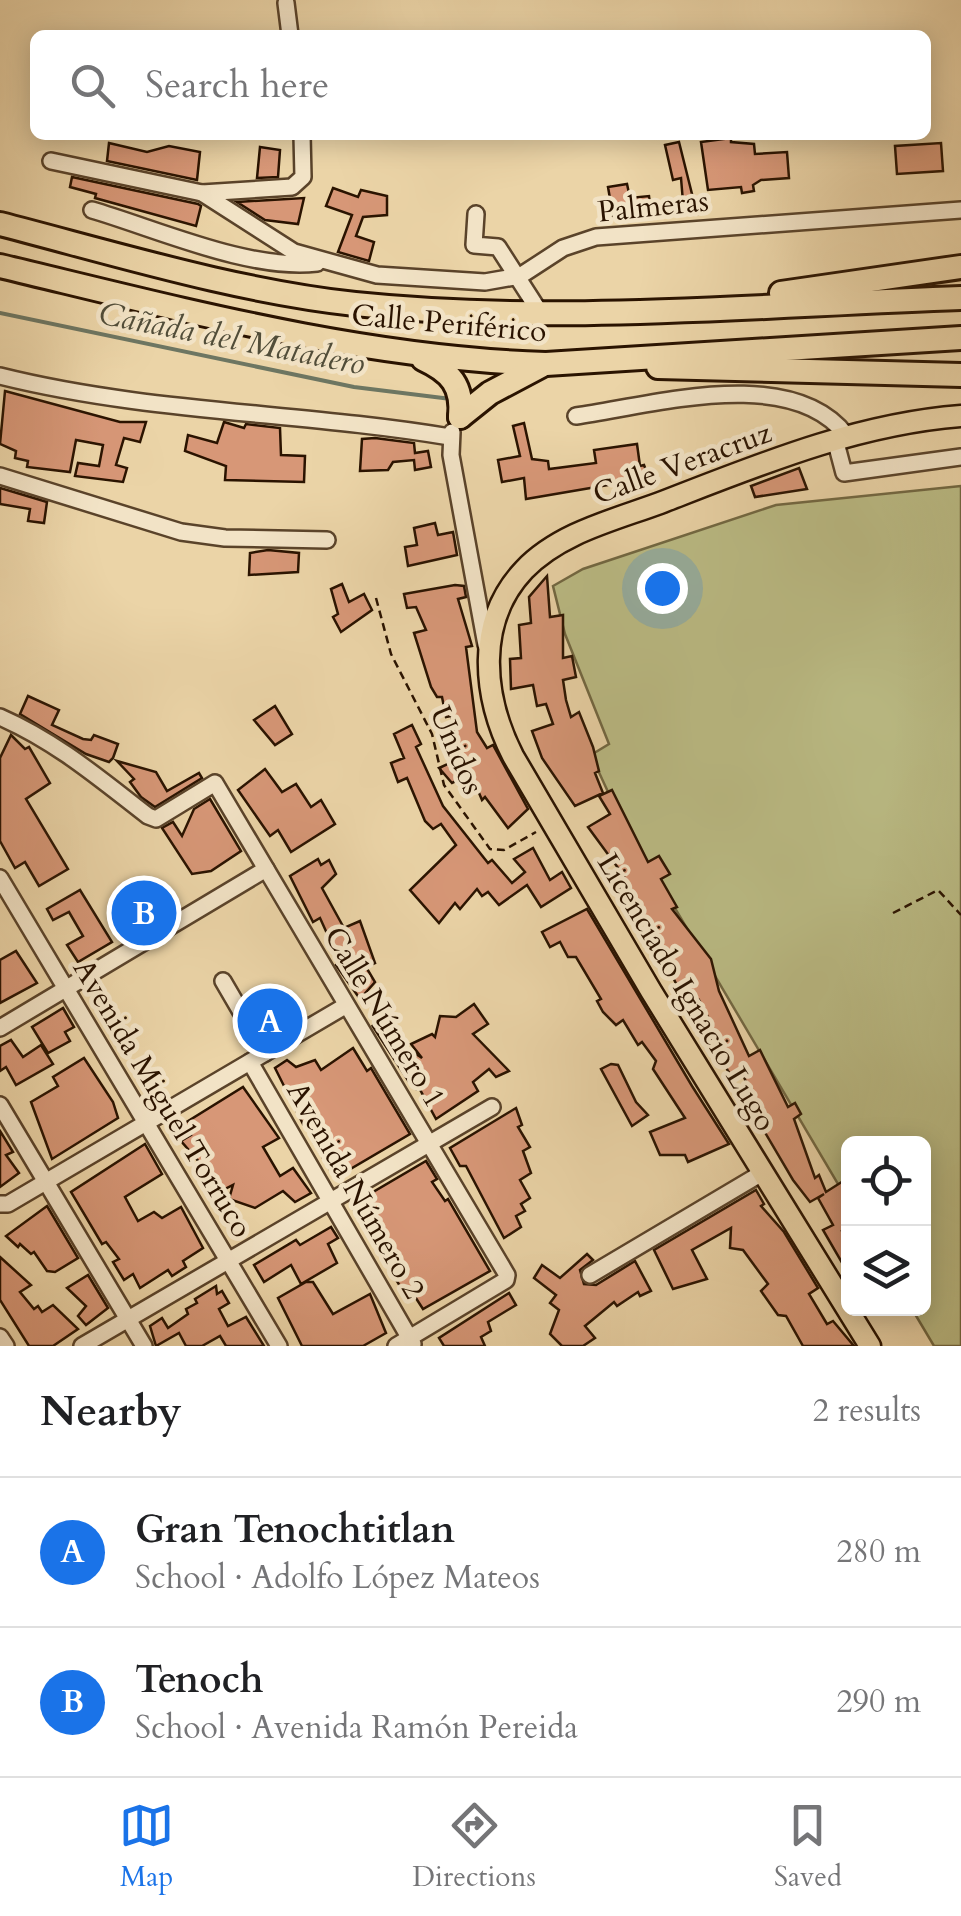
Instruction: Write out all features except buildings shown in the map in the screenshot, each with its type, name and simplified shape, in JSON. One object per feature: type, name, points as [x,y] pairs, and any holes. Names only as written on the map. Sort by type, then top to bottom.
[{"type":"highway","name":"Calle Periférico","points":[[0,224],[216,277],[350,303],[541,314],[961,298]]},
{"type":"highway","name":"Calle Periférico","points":[[0,266],[330,342],[412,354],[546,364],[961,338]]},
{"type":"highway","points":[[694,308],[961,266]]},
{"type":"highway","points":[[412,354],[451,376],[462,397],[455,427]]},
{"type":"highway","points":[[626,358],[682,370],[961,375]]},
{"type":"highway","points":[[455,427],[508,382],[546,364]]},
{"type":"main road","name":"Calle Veracruz","points":[[488,654],[507,594],[522,572],[553,547],[840,438],[961,416]]},
{"type":"main road","name":"Licenciado Ignacio Lugo","points":[[488,654],[494,715],[550,823],[870,1346]]},
{"type":"street","points":[[286,4],[289,30]]},
{"type":"street","name":"Palmeras","points":[[51,161],[202,193],[298,185],[303,177],[302,140]]},
{"type":"street","name":"Palmeras","points":[[202,193],[273,242],[321,263],[378,275],[456,281],[520,276],[563,248],[596,237],[961,210]]},
{"type":"street","points":[[92,210],[246,256],[288,265],[321,263]]},
{"type":"street","points":[[476,214],[474,246],[498,247],[541,314]]},
{"type":"street","points":[[0,376],[172,408],[455,427],[488,654]]},
{"type":"street","points":[[576,416],[713,397],[762,395],[814,406],[833,419],[840,438],[844,473],[961,457]]},
{"type":"street","points":[[0,476],[182,532],[225,538],[326,540]]},
{"type":"street","name":"Calle Número 1","points":[[0,717],[63,750],[156,819],[215,783],[507,1278],[407,1343]]},
{"type":"street","points":[[0,1028],[266,868]]},
{"type":"street","name":"Avenida Miguel Torruco","points":[[0,878],[279,1346]]},
{"type":"street","points":[[223,981],[265,1054]]},
{"type":"street","points":[[4,1204],[345,1006]]},
{"type":"street","name":"Avenida Número 2","points":[[250,1062],[407,1343]]},
{"type":"street","points":[[0,1105],[144,1346]]},
{"type":"street","points":[[82,1346],[492,1107]]},
{"type":"street","points":[[590,1275],[762,1173]]},
{"type":"street","points":[[0,1337],[6,1346]]},
{"type":"path","name":"Unidos","points":[[376,598],[391,654],[432,734],[444,785],[466,818],[497,851],[514,846],[550,823]]},
{"type":"path","points":[[893,913],[938,890],[961,915]]},
{"type":"green space","points":[[961,486],[961,1346],[934,1346],[916,1316],[931,1316],[931,1136],[841,1136],[841,1189],[614,805],[591,755],[609,744],[565,634],[553,586],[583,569],[776,505]]},
{"type":"waterway","name":"Cañada del Matadero","points":[[0,313],[354,387],[451,399]]},
{"type":"place","name":"Tenoch","points":[[144,913]]},
{"type":"place","name":"Gran Tenochtitlan","points":[[270,1021]]}]
